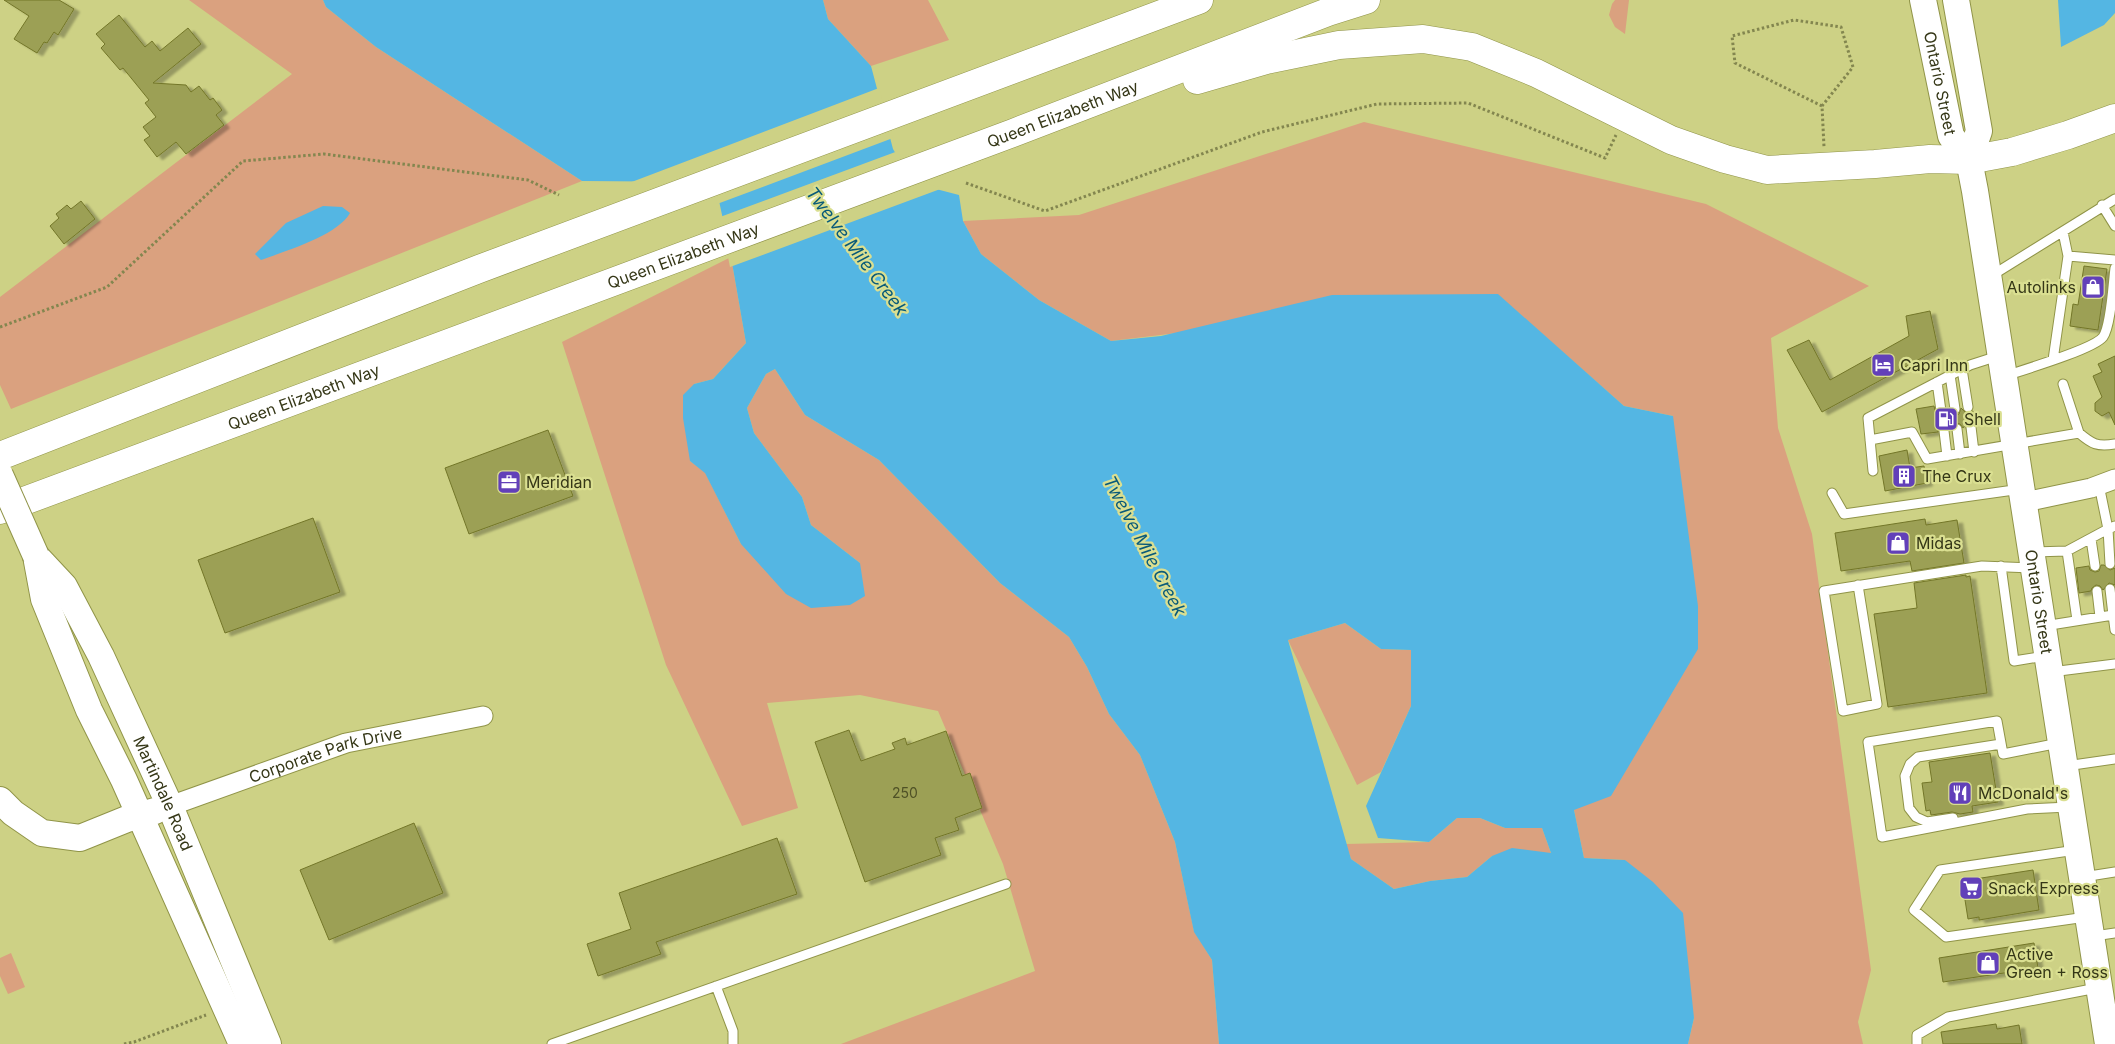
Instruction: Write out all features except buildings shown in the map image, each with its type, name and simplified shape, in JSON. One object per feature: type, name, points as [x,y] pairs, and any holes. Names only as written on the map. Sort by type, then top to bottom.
[{"type":"highway","points":[[2,460],[479,268],[1200,0]]},
{"type":"highway","name":"Queen Elizabeth Way","points":[[0,510],[1013,133],[1328,12],[1366,0]]},
{"type":"highway","points":[[1013,133],[1266,60],[1339,45],[1423,39],[1472,47],[1536,73],[1672,140],[1767,170],[1930,158],[1969,160],[2012,152],[2115,118]]},
{"type":"main road","name":"Ontario Street","points":[[1923,0],[1951,136],[1969,160],[2016,445],[2082,877],[2098,929],[2099,988],[2108,1044]]},
{"type":"main road","name":"Ontario Street","points":[[1956,0],[1979,131],[1969,160]]},
{"type":"main road","name":"Martindale Road","points":[[2,460],[36,556],[44,599],[89,710],[242,1044]]},
{"type":"main road","name":"Martindale Road","points":[[36,556],[64,586],[101,656],[170,806],[268,1044]]},
{"type":"main road","points":[[0,800],[13,813],[42,833],[80,838],[170,806]]},
{"type":"street","points":[[2024,496],[2050,498],[2107,482]]},
{"type":"street","name":"Corporate Park Drive","points":[[170,806],[346,743],[483,716]]},
{"type":"lane","points":[[1989,277],[2115,198]]},
{"type":"lane","points":[[2102,205],[2115,226]]},
{"type":"lane","points":[[2053,360],[2068,256],[2063,232]]},
{"type":"lane","points":[[2068,256],[2115,260]]},
{"type":"lane","points":[[1873,471],[1868,418],[1962,369],[2053,360],[2095,343],[2103,337],[2108,324],[2115,268]]},
{"type":"lane","points":[[1962,369],[1968,407]]},
{"type":"lane","points":[[1950,375],[1955,409]]},
{"type":"lane","points":[[1937,382],[1941,411]]},
{"type":"lane","points":[[2064,384],[2079,433],[2092,444],[2105,446],[2115,444]]},
{"type":"lane","points":[[1971,427],[1974,452]]},
{"type":"lane","points":[[1957,429],[1960,454]]},
{"type":"lane","points":[[1944,431],[1947,456]]},
{"type":"lane","points":[[1870,440],[1912,432],[1927,459],[2079,433]]},
{"type":"lane","points":[[2107,482],[2112,528],[2110,564]]},
{"type":"lane","points":[[1832,493],[1844,514],[2024,496]]},
{"type":"lane","points":[[1858,585],[1877,704],[1843,711],[1824,591],[1858,585],[1982,566],[2000,566],[2034,560],[2067,551],[2112,528]]},
{"type":"lane","points":[[2091,539],[2095,566]]},
{"type":"lane","points":[[2067,551],[2078,620]]},
{"type":"lane","points":[[2000,566],[2014,661],[2050,664],[2115,664]]},
{"type":"lane","points":[[2110,589],[2115,630]]},
{"type":"lane","points":[[2097,591],[2100,617]]},
{"type":"lane","points":[[2044,626],[2113,615]]},
{"type":"lane","points":[[2072,806],[2027,809],[1882,837],[1868,742],[1997,721],[2003,754],[2064,754],[2115,759]]},
{"type":"lane","points":[[2001,744],[1918,757],[1910,764],[1905,776],[1909,808],[1916,817],[1927,822],[1997,811],[2003,814]]},
{"type":"lane","points":[[2078,850],[1940,870],[1914,910],[1946,937],[2098,929]]},
{"type":"lane","points":[[2082,877],[2115,872]]},
{"type":"lane","points":[[552,1044],[1006,884]]},
{"type":"lane","points":[[716,986],[733,1031],[733,1044]]},
{"type":"lane","points":[[1917,1044],[1917,1035],[1948,1017],[2099,988]]},
{"type":"path","points":[[1822,106],[1735,62],[1732,36],[1794,20],[1841,27],[1853,67],[1822,106],[1825,167]]},
{"type":"path","points":[[966,183],[1045,211],[1199,157],[1262,132],[1377,104],[1468,103],[1605,158],[1625,116]]},
{"type":"path","points":[[0,328],[108,287],[243,160],[324,154],[528,180],[559,194]]},
{"type":"path","points":[[124,1044],[212,1013]]},
{"type":"shaded area","points":[[189,0],[323,0],[326,7],[376,47],[582,181],[11,409],[0,385],[0,297],[292,74]]},
{"type":"shaded area","points":[[823,0],[928,0],[949,40],[871,66],[828,19]]},
{"type":"shaded area","points":[[1615,0],[1629,0],[1625,34],[1615,27],[1609,15]]},
{"type":"shaded area","points":[[1364,122],[1706,204],[1869,286],[1771,338],[1778,428],[1812,534],[1871,970],[1858,1022],[1863,1044],[1688,1044],[1694,1018],[1625,860],[1584,858],[1574,810],[1673,416],[1624,406],[1497,294],[1111,341],[1039,300],[981,254],[963,221],[1079,215]]},
{"type":"shaded area","points":[[731,257],[746,343],[713,379],[694,384],[690,461],[705,472],[741,544],[860,563],[811,525],[802,497],[754,433],[747,408],[766,374],[775,369],[805,415],[879,460],[1000,583],[1069,637],[1087,667],[1109,714],[1140,755],[1175,842],[1194,931],[1212,960],[1219,1044],[841,1044],[1035,971],[1003,864],[938,711],[860,695],[767,703],[798,808],[742,826],[666,665],[562,342]]},
{"type":"shaded area","points":[[1345,623],[1381,649],[1411,650],[1411,706],[1381,772],[1357,785],[1288,640]]},
{"type":"shaded area","points":[[1457,818],[1480,818],[1505,828],[1542,828],[1551,853],[1492,856],[1467,877],[1430,881],[1394,889],[1351,859],[1346,844],[1429,842]]},
{"type":"shaded area","points":[[11,953],[25,987],[8,994],[0,976],[0,958]]},
{"type":"water","name":"Twelve Mile Creek","points":[[323,0],[823,0],[828,19],[871,66],[893,149],[913,183],[959,195],[963,221],[981,254],[1039,300],[1111,341],[1161,336],[1332,295],[1498,294],[1624,406],[1673,416],[1698,606],[1698,649],[1611,796],[1574,810],[1584,858],[1625,860],[1653,882],[1683,913],[1694,1018],[1688,1044],[1219,1044],[1212,960],[1194,932],[1175,842],[1140,755],[1109,714],[1087,667],[1069,637],[1000,583],[879,460],[805,415],[775,369],[766,374],[747,408],[754,433],[802,497],[811,525],[860,563],[865,596],[850,605],[811,608],[786,594],[741,544],[705,473],[690,461],[683,418],[683,395],[694,384],[713,379],[746,343],[731,257],[715,182],[582,181],[376,47],[326,7]],"holes":[[[1345,623],[1381,649],[1411,650],[1411,706],[1366,806],[1378,838],[1429,842],[1457,818],[1480,818],[1505,828],[1542,828],[1551,853],[1512,848],[1492,856],[1467,877],[1430,881],[1394,889],[1351,859],[1288,640]]]},
{"type":"water","points":[[2058,0],[2115,0],[2115,13],[2104,25],[2061,47]]},
{"type":"water","points":[[323,206],[342,207],[350,213],[334,229],[310,242],[261,260],[255,254],[286,223]]},
{"type":"pier","points":[[879,88],[893,138],[717,204],[713,184],[629,183]]},
{"type":"pier","points":[[898,151],[915,181],[943,188],[730,267],[720,217]]},
{"type":"place","name":"Autolinks","points":[[2093,287]]},
{"type":"place","name":"Capri Inn","points":[[1883,365]]},
{"type":"place","name":"Shell","points":[[1946,419]]},
{"type":"place","name":"The Crux","points":[[1904,476]]},
{"type":"place","name":"Meridian","points":[[509,482]]},
{"type":"place","name":"Midas","points":[[1898,543]]},
{"type":"place","name":"McDonald's","points":[[1960,793]]},
{"type":"place","name":"Snack Express","points":[[1971,888]]},
{"type":"place","name":"Active Green + Ross","points":[[1988,963]]}]
